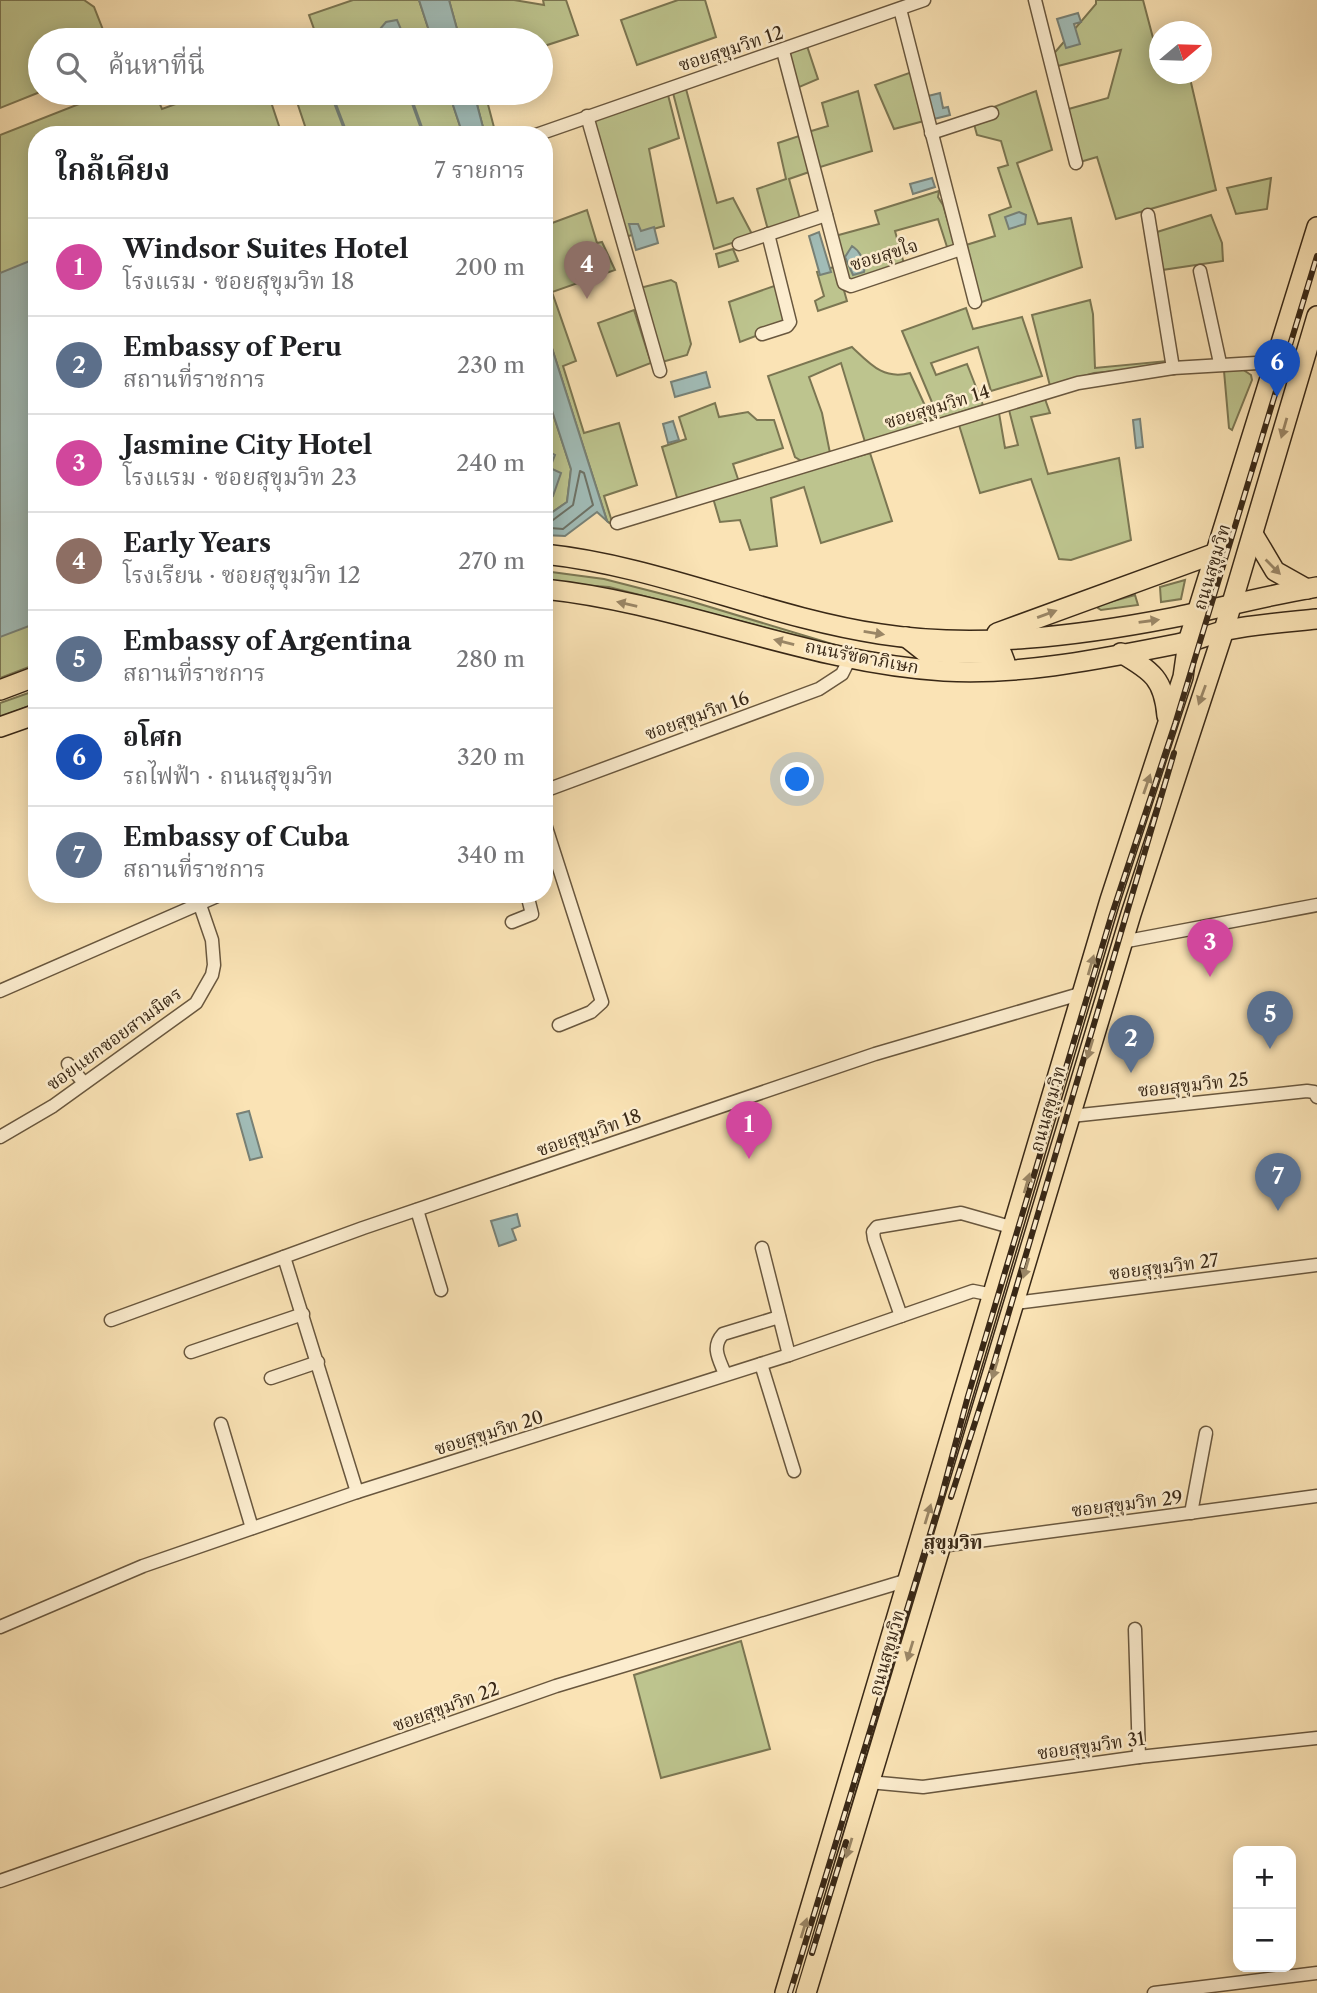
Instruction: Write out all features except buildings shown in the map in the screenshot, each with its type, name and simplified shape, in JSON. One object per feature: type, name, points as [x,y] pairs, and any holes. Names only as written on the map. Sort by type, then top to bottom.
[{"type":"main road","name":"ถนนสุขุมวิท","points":[[785,1993],[1125,848],[1183,677],[1188,642],[1317,227]]},
{"type":"main road","name":"ถนนสุขุมวิท","points":[[806,1993],[1122,942],[1224,631],[1317,316]]},
{"type":"main road","points":[[1253,534],[1275,571],[1312,588]]},
{"type":"main road","points":[[983,640],[1216,553]]},
{"type":"main road","name":"ถนนรัชดาภิเษก","points":[[553,555],[595,562],[846,628],[906,637],[983,640],[1055,634],[1198,612],[1312,588]]},
{"type":"main road","name":"ถนนรัชดาภิเษก","points":[[553,590],[592,596],[850,658],[934,670],[994,669],[1062,663],[1188,642],[1224,631],[1317,619]]},
{"type":"main road","points":[[906,637],[925,652],[1002,654],[1005,662],[994,669]]},
{"type":"main road","points":[[1121,653],[1156,677],[1165,693],[1168,721]]},
{"type":"main road","points":[[0,690],[28,679]]},
{"type":"main road","points":[[0,727],[28,717]]},
{"type":"main road","points":[[993,1295],[1015,1303]]},
{"type":"main road","points":[[908,1580],[930,1586]]},
{"type":"main road","points":[[849,1778],[869,1783]]},
{"type":"street","name":"ซอยสุขุมวิท 12","points":[[553,129],[924,0]]},
{"type":"street","points":[[1035,0],[1076,163]]},
{"type":"street","points":[[900,9],[975,302]]},
{"type":"street","name":"ซอยสุขใจ","points":[[783,51],[846,285],[961,249]]},
{"type":"street","points":[[931,133],[992,113]]},
{"type":"street","points":[[587,116],[660,371]]},
{"type":"street","points":[[739,244],[826,215]]},
{"type":"street","points":[[1148,215],[1173,368]]},
{"type":"street","points":[[762,334],[787,326],[790,322],[768,234]]},
{"type":"street","points":[[1200,271],[1220,363]]},
{"type":"street","name":"ซอยสุขุมวิท 14","points":[[617,523],[1048,392],[1173,368],[1220,363],[1274,362]]},
{"type":"street","name":"ซอยสุขุมวิท 16","points":[[553,788],[819,689],[842,674],[850,658]]},
{"type":"street","points":[[553,849],[602,1002],[591,1012],[558,1025]]},
{"type":"street","points":[[0,991],[204,903]]},
{"type":"street","points":[[512,922],[532,914],[529,903]]},
{"type":"street","name":"ซอยแยกซอยสามมิตร","points":[[0,1137],[84,1083],[196,1003],[212,975],[214,965],[212,940],[200,905]]},
{"type":"street","points":[[1122,942],[1317,905]]},
{"type":"street","name":"ซอยสุขุมวิท 18","points":[[111,1320],[417,1210],[875,1055],[1083,993]]},
{"type":"street","points":[[68,1064],[84,1083]]},
{"type":"street","name":"ซอยสุขุมวิท 25","points":[[1071,1116],[1307,1091],[1314,1092],[1317,1097]]},
{"type":"street","points":[[417,1210],[441,1290]]},
{"type":"street","points":[[901,1316],[874,1239],[873,1232],[877,1227],[970,1213],[1014,1228]]},
{"type":"street","points":[[762,1248],[789,1355]]},
{"type":"street","points":[[284,1257],[357,1492]]},
{"type":"street","name":"ซอยสุขุมวิท 27","points":[[1015,1303],[1317,1265]]},
{"type":"street","name":"ซอยสุขุมวิท 20","points":[[0,1627],[143,1566],[357,1492],[789,1355],[973,1291],[993,1295]]},
{"type":"street","points":[[191,1352],[303,1314]]},
{"type":"street","points":[[725,1374],[715,1348],[723,1334],[779,1317]]},
{"type":"street","points":[[271,1378],[318,1362]]},
{"type":"street","points":[[761,1364],[794,1471]]},
{"type":"street","points":[[221,1424],[251,1528]]},
{"type":"street","points":[[1191,1513],[1206,1433]]},
{"type":"street","name":"ซอยสุขุมวิท 29","points":[[941,1546],[1317,1496]]},
{"type":"street","name":"ซอยสุขุมวิท 22","points":[[0,1881],[556,1686],[908,1580]]},
{"type":"street","points":[[1135,1629],[1139,1757]]},
{"type":"street","name":"ซอยสุขุมวิท 31","points":[[869,1783],[923,1787],[1139,1757],[1317,1738]]},
{"type":"street","points":[[1154,1993],[1205,1990],[1317,1973]]},
{"type":"green space","points":[[0,0],[84,0],[94,7],[102,28],[28,28],[28,97],[0,108]]},
{"type":"green space","points":[[353,0],[419,0],[428,28],[314,28],[309,15]]},
{"type":"green space","points":[[449,0],[514,0],[544,5],[543,0],[566,0],[578,35],[553,43],[553,28],[457,28]]},
{"type":"green space","points":[[678,0],[705,0],[716,37],[637,65],[621,20]]},
{"type":"green space","points":[[1096,0],[1143,0],[1149,23],[1149,84],[1191,84],[1216,190],[1116,219],[1097,157],[1080,162],[1065,110],[1108,98],[1121,50],[1054,67],[1051,57],[1096,4]]},
{"type":"green space","points":[[807,46],[818,79],[797,88],[789,58],[791,52]]},
{"type":"green space","points":[[912,72],[924,121],[894,129],[875,85]]},
{"type":"green space","points":[[686,89],[717,203],[733,198],[753,236],[714,249],[673,93]]},
{"type":"green space","points":[[858,91],[872,151],[817,168],[808,132],[828,126],[822,103]]},
{"type":"green space","points":[[1036,91],[1052,150],[1017,163],[1038,224],[1071,218],[1082,267],[979,303],[966,245],[995,236],[989,215],[1011,207],[998,168],[1008,165],[1001,141],[977,135],[974,124],[991,108]]},
{"type":"green space","points":[[668,95],[679,138],[649,149],[664,226],[625,237],[592,119]]},
{"type":"green space","points":[[76,105],[160,105],[162,109],[173,105],[272,105],[279,126],[28,126],[28,667],[0,678],[0,135]]},
{"type":"green space","points":[[298,105],[453,105],[460,126],[305,126]]},
{"type":"green space","points":[[477,105],[488,105],[494,126],[483,126]]},
{"type":"green space","points":[[802,135],[812,171],[789,179],[800,219],[768,230],[757,189],[786,179],[778,143]]},
{"type":"green space","points":[[1271,178],[1267,209],[1236,214],[1227,188]]},
{"type":"green space","points":[[939,191],[938,197],[955,245],[948,250],[938,219],[895,231],[904,264],[852,282],[846,279],[835,236],[879,224],[875,211]]},
{"type":"green space","points":[[587,210],[597,243],[602,242],[615,270],[553,292],[553,223]]},
{"type":"green space","points":[[1211,215],[1222,243],[1223,261],[1162,270],[1157,232]]},
{"type":"green space","points":[[733,249],[738,261],[719,267],[716,254]]},
{"type":"green space","points":[[837,266],[847,301],[818,311],[815,301],[824,296],[817,272]]},
{"type":"green space","points":[[671,280],[676,283],[691,344],[687,355],[662,362],[640,288]]},
{"type":"green space","points":[[777,285],[785,325],[740,342],[729,302]]},
{"type":"green space","points":[[553,295],[576,361],[563,366],[584,433],[619,423],[637,485],[604,496],[613,525],[607,521],[553,351]]},
{"type":"green space","points":[[1090,300],[1095,368],[1167,361],[1168,366],[1094,373],[1050,386],[1032,315]]},
{"type":"green space","points":[[966,308],[973,329],[1022,317],[1042,376],[991,391],[978,347],[931,363],[936,375],[967,364],[983,405],[939,419],[902,331]]},
{"type":"green space","points":[[634,310],[651,363],[617,376],[598,323]]},
{"type":"green space","points":[[852,347],[885,373],[910,373],[932,421],[865,442],[841,363],[809,377],[822,413],[830,453],[803,462],[795,457],[768,376]]},
{"type":"green space","points":[[1242,369],[1251,375],[1252,380],[1232,430],[1229,428],[1224,371]]},
{"type":"green space","points":[[1045,399],[1050,413],[1031,417],[1048,474],[1119,458],[1131,540],[1071,560],[1059,559],[1031,479],[980,493],[959,425],[999,413],[1005,448],[1018,445],[1009,410]]},
{"type":"green space","points":[[715,403],[719,417],[748,412],[757,420],[774,420],[783,448],[733,464],[739,482],[678,501],[662,447],[686,439],[679,417]]},
{"type":"green space","points":[[553,414],[571,469],[567,502],[553,512]]},
{"type":"green space","points":[[870,453],[892,521],[821,543],[804,487],[771,498],[777,546],[750,550],[740,520],[720,522],[713,498]]},
{"type":"green space","points":[[553,572],[604,579],[690,601],[852,650],[609,587],[553,583]]},
{"type":"green space","points":[[1185,580],[1181,599],[1161,602],[1160,587]]},
{"type":"green space","points":[[1135,595],[1138,605],[1101,610],[1098,608],[1099,605]]},
{"type":"green space","points":[[28,693],[28,706],[0,717],[0,703]]},
{"type":"green space","points":[[741,1641],[770,1749],[661,1778],[634,1675]]},
{"type":"water","points":[[419,0],[449,0],[457,28],[428,28]]},
{"type":"water","points":[[1078,13],[1081,22],[1074,24],[1080,44],[1066,48],[1057,19]]},
{"type":"water","points":[[397,20],[400,28],[381,28],[386,22]]},
{"type":"water","points":[[940,93],[943,108],[948,107],[950,115],[934,119],[928,96]]},
{"type":"water","points":[[453,105],[477,105],[483,126],[460,126]]},
{"type":"water","points":[[932,178],[935,187],[913,194],[910,184]]},
{"type":"water","points":[[1019,212],[1026,215],[1025,224],[1009,229],[1005,217]]},
{"type":"water","points":[[629,224],[638,224],[641,231],[654,227],[658,243],[636,250]]},
{"type":"water","points":[[819,232],[831,272],[820,275],[809,236]]},
{"type":"water","points":[[852,246],[862,257],[864,264],[864,272],[853,275],[845,257]]},
{"type":"water","points":[[28,262],[28,626],[0,637],[0,273]]},
{"type":"water","points":[[553,351],[607,521],[597,512],[565,536],[553,535],[553,512],[567,502],[571,469],[553,414]]},
{"type":"water","points":[[706,372],[710,387],[675,397],[671,382]]},
{"type":"water","points":[[1140,419],[1143,447],[1136,448],[1133,420]]},
{"type":"water","points":[[673,421],[679,440],[668,443],[663,424]]},
{"type":"water","points":[[553,469],[561,473],[553,496]]},
{"type":"water","points":[[249,1111],[262,1157],[250,1160],[237,1114]]},
{"type":"water","points":[[517,1214],[520,1226],[512,1229],[516,1240],[499,1246],[491,1221]]},
{"type":"waterway","points":[[336,105],[344,126]]},
{"type":"waterway","points":[[413,105],[421,126]]},
{"type":"railway","points":[[790,1993],[941,1498],[968,1396],[1111,917],[1175,724],[1317,256]]},
{"type":"railway","points":[[951,1497],[991,1373],[1174,753]]},
{"type":"railway","points":[[812,1953],[846,1842]]},
{"type":"place","name":"Early Years","points":[[587,299]]},
{"type":"place","name":"อโศก","points":[[1277,397]]},
{"type":"place","name":"Jasmine City Hotel","points":[[1210,977]]},
{"type":"place","name":"Embassy of Argentina","points":[[1270,1049]]},
{"type":"place","name":"Embassy of Peru","points":[[1131,1073]]},
{"type":"place","name":"Windsor Suites Hotel","points":[[749,1159]]},
{"type":"place","name":"Embassy of Cuba","points":[[1278,1211]]},
{"type":"district","name":"สุขุมวิท","points":[[953,1542]]}]
